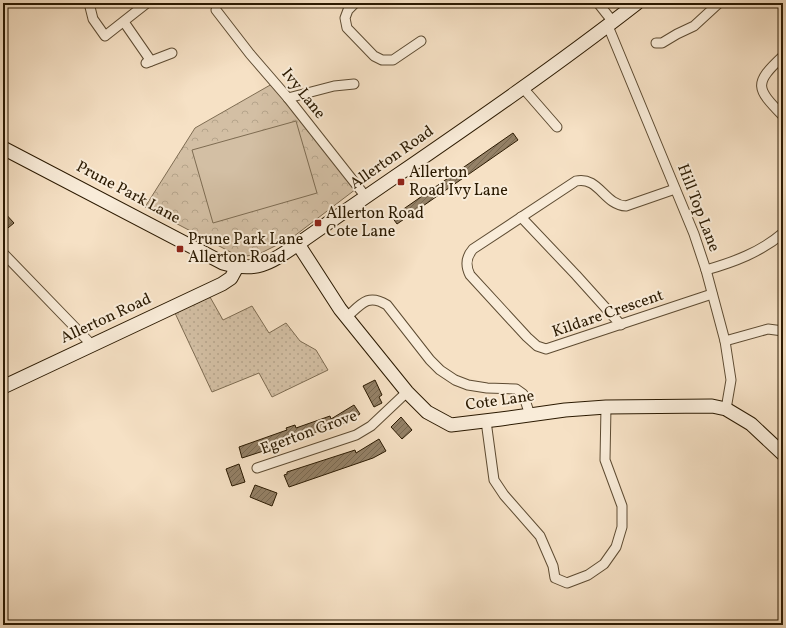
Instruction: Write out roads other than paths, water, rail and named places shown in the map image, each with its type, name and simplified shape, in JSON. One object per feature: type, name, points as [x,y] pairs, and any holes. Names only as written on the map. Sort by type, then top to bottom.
[{"type":"street","points":[[89,3],[93,19],[105,36],[147,3]]},
{"type":"street","points":[[355,3],[348,10],[345,18],[347,28],[374,56],[382,60],[393,60],[421,41]]},
{"type":"street","name":"Hill Top Lane","points":[[598,3],[611,24],[694,234],[706,270],[725,341],[731,380],[726,409]]},
{"type":"street","name":"Allerton Road","points":[[3,387],[222,284],[231,278],[237,267],[247,268],[258,266],[283,254],[523,88],[611,24],[637,3]]},
{"type":"street","points":[[656,43],[662,43],[676,34],[694,26],[719,3]]},
{"type":"street","name":"Ivy Lane","points":[[216,10],[366,197]]},
{"type":"street","points":[[124,22],[149,62],[172,53]]},
{"type":"street","points":[[783,56],[766,72],[762,87],[766,99],[783,116]]},
{"type":"street","points":[[288,98],[334,86],[354,84]]},
{"type":"street","points":[[523,88],[557,128]]},
{"type":"street","name":"Prune Park Lane","points":[[3,148],[223,263],[237,267]]},
{"type":"street","name":"Kildare Crescent","points":[[675,189],[626,206],[621,206],[612,202],[591,182],[580,180],[573,183],[473,249],[468,256],[467,265],[470,275],[522,331],[537,346],[543,349],[549,349],[712,294]]},
{"type":"street","points":[[521,218],[576,275],[621,325]]},
{"type":"street","points":[[706,270],[746,257],[767,245],[783,233]]},
{"type":"street","name":"Cote Lane","points":[[298,244],[347,317],[407,392],[427,412],[451,425],[565,410],[606,407],[712,406],[726,409],[751,424],[781,452]]},
{"type":"street","points":[[3,253],[92,345]]},
{"type":"street","points":[[347,317],[362,303],[373,298],[380,300],[387,305],[430,360],[440,370],[455,380],[468,384],[487,388],[516,389],[523,394],[530,415]]},
{"type":"street","points":[[725,341],[768,329],[783,331]]},
{"type":"street","name":"Egerton Grove","points":[[257,468],[356,435],[371,426],[407,392]]},
{"type":"street","points":[[486,421],[494,480],[504,495],[540,536],[553,566],[555,578],[567,583],[588,574],[604,564],[616,547],[622,527],[622,506],[605,460],[606,407]]},
{"type":"place","name":"Allerton Road Ivy Lane","points":[[401,182]]},
{"type":"place","name":"Allerton Road Cote Lane","points":[[318,223]]},
{"type":"place","name":"Prune Park Lane Allerton Road","points":[[180,249]]}]
